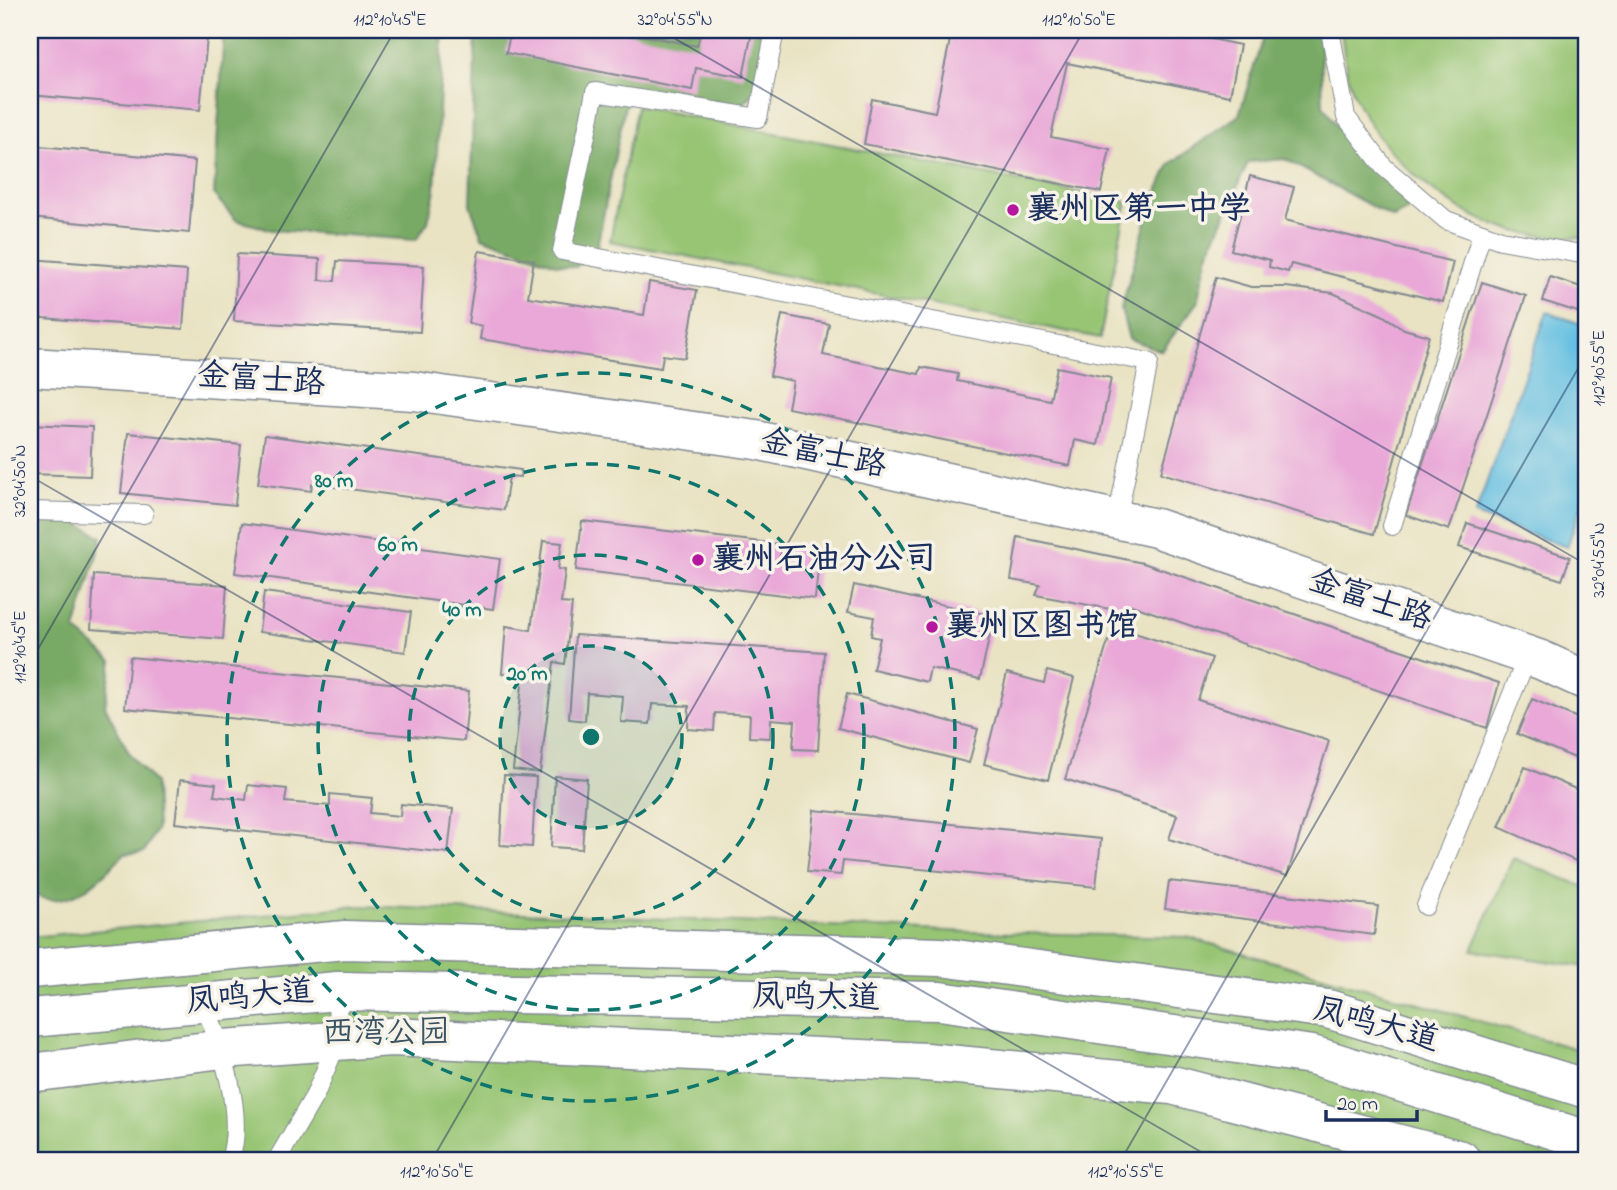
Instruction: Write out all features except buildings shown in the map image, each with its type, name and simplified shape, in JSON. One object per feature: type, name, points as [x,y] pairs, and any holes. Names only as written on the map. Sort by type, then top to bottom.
[{"type":"main road","name":"金富士路","points":[[30,367],[414,390],[756,440],[1156,528],[1528,655],[1587,681]]},
{"type":"main road","name":"凤鸣大道","points":[[30,970],[345,940],[941,957],[1328,1009],[1587,1089]]},
{"type":"main road","name":"凤鸣大道","points":[[30,1018],[337,991],[940,1001],[1312,1055],[1587,1140]]},
{"type":"main road","points":[[1132,1081],[1140,1030]]},
{"type":"main road","points":[[30,1073],[223,1049],[391,1037],[926,1062],[1172,1085],[1461,1160]]},
{"type":"lane","points":[[775,30],[758,118],[595,92],[562,251],[1149,362],[1117,519]]},
{"type":"lane","points":[[1331,30],[1346,117],[1384,167],[1446,220],[1501,240],[1587,255]]},
{"type":"lane","points":[[1392,526],[1482,233]]},
{"type":"lane","points":[[30,511],[144,513]]},
{"type":"lane","points":[[1426,906],[1528,655]]},
{"type":"lane","points":[[277,1160],[315,1095],[338,1040],[337,991]]},
{"type":"lane","points":[[204,1002],[223,1049],[231,1088],[234,1149],[230,1160]]},
{"type":"green space","points":[[224,30],[443,30],[435,190],[428,222],[416,240],[272,230],[236,220],[214,195]]},
{"type":"green space","points":[[476,30],[768,30],[757,90],[742,105],[643,91],[625,106],[597,247],[576,267],[556,264],[482,237],[470,204]]},
{"type":"green space","points":[[1274,30],[1320,30],[1323,105],[1352,149],[1403,195],[1408,210],[1393,218],[1285,159],[1248,162],[1208,254],[1197,302],[1162,351],[1129,339],[1121,309],[1149,211],[1170,164],[1239,115],[1263,37]]},
{"type":"green space","points":[[1341,30],[1587,30],[1587,237],[1542,236],[1497,226],[1452,203],[1408,170],[1389,150],[1360,106],[1348,77]]},
{"type":"green space","points":[[637,106],[1127,202],[1100,338],[610,241]]},
{"type":"green space","points":[[30,521],[74,521],[102,537],[75,630],[112,661],[105,706],[130,755],[155,783],[157,828],[144,852],[124,854],[82,891],[57,899],[30,893]]},
{"type":"green space","points":[[1513,858],[1587,888],[1587,967],[1472,950]]},
{"type":"green space","name":"西湾公园","points":[[359,906],[970,932],[1187,937],[1587,1052],[1587,1160],[30,1160],[30,937]]},
{"type":"water","points":[[1547,312],[1587,326],[1587,490],[1567,547],[1475,515]]},
{"type":"place","name":"襄州区第一中学","points":[[1013,210]]},
{"type":"place","name":"襄州石油分公司","points":[[698,560]]},
{"type":"place","name":"襄州区图书馆","points":[[932,627]]}]
